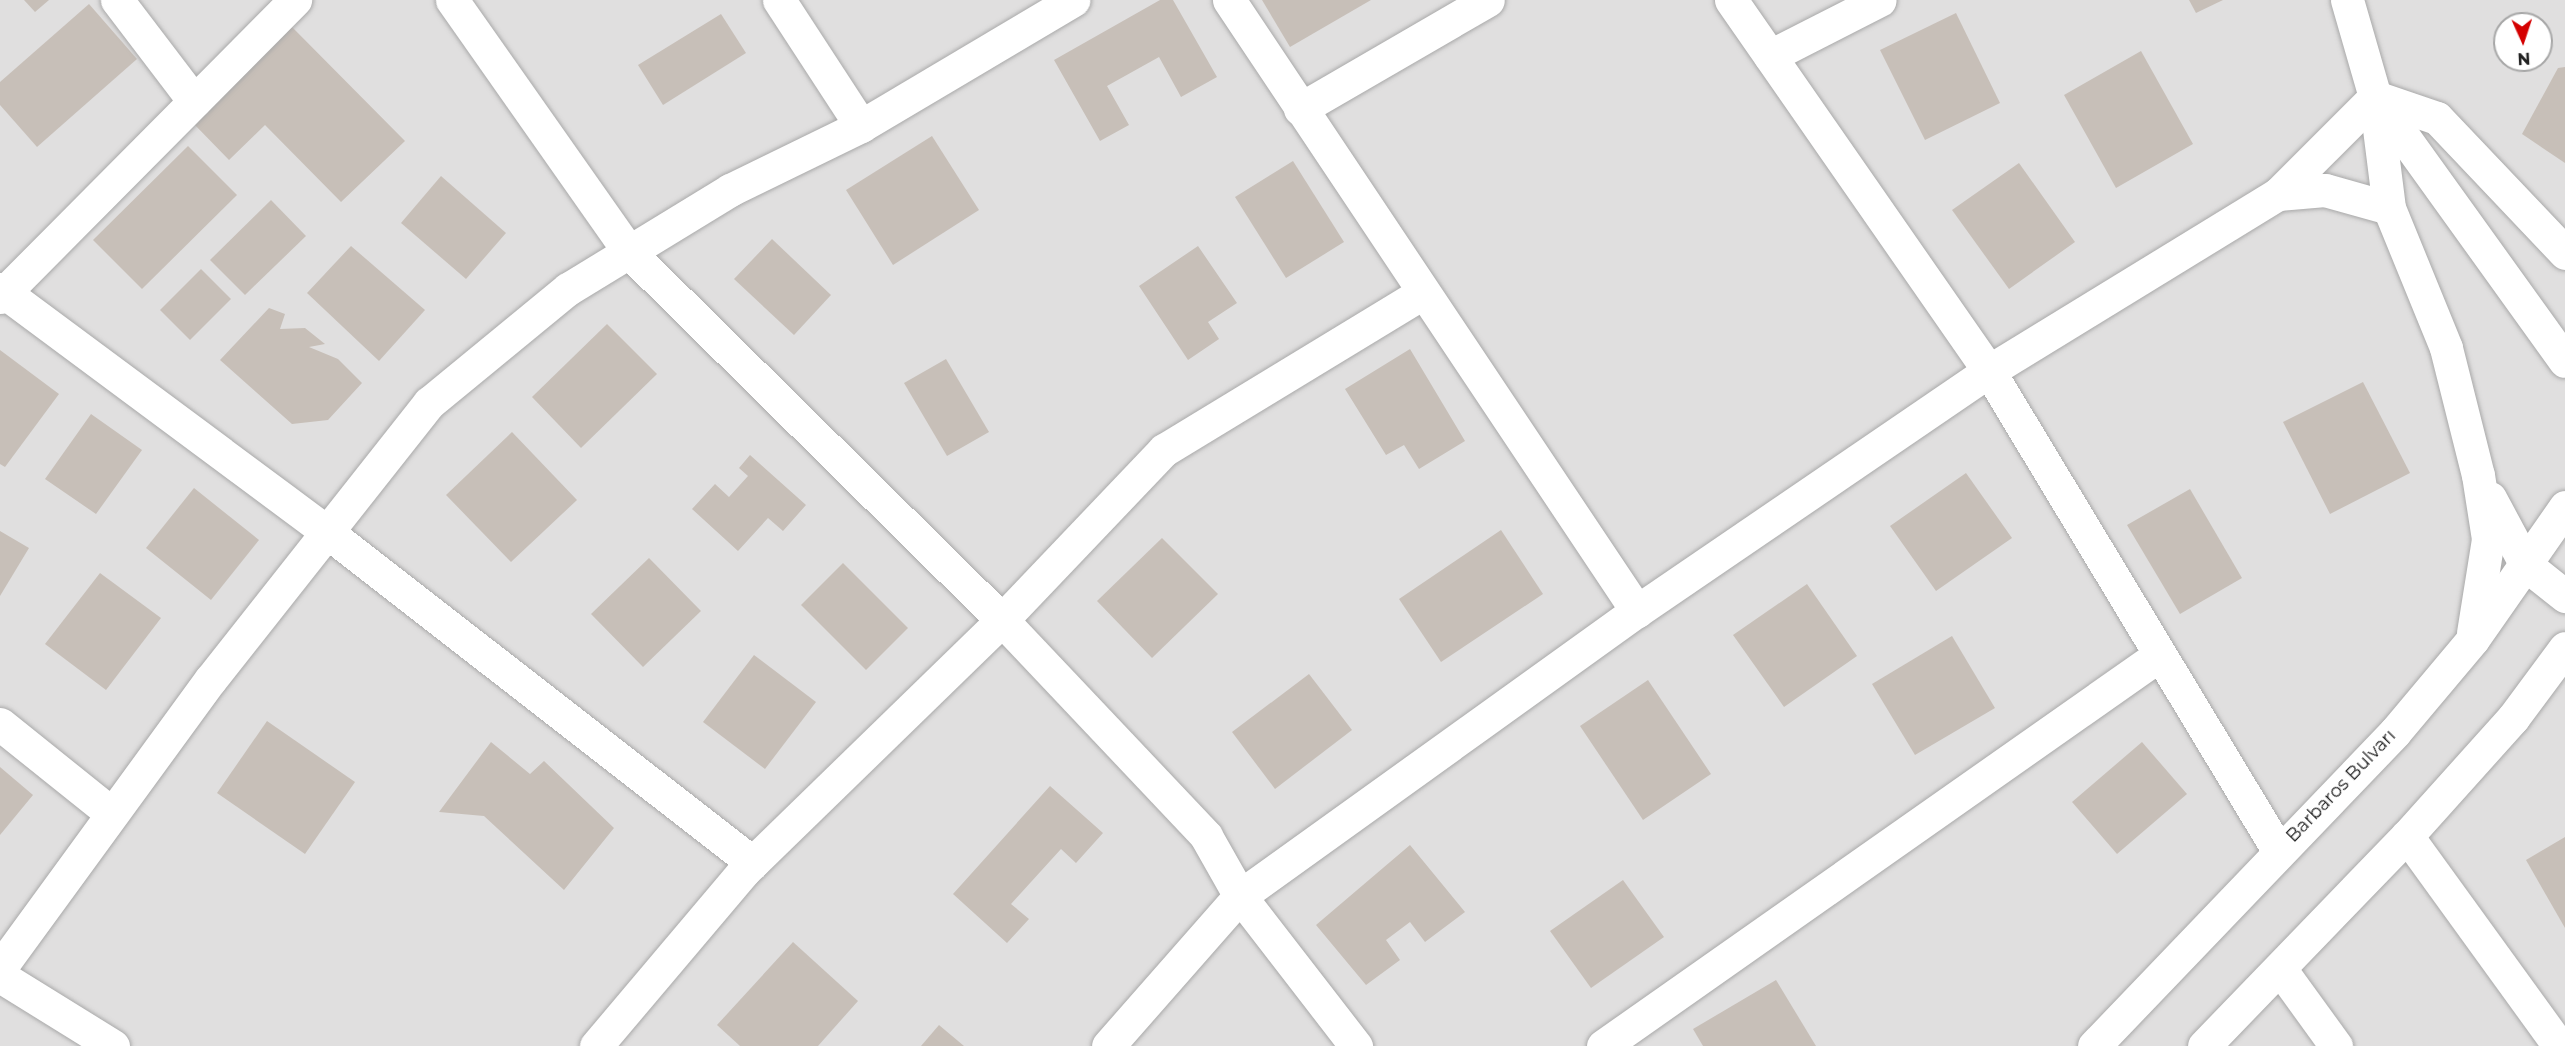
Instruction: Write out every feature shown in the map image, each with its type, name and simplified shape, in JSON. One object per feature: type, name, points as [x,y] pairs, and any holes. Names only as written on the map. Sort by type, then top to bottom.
[{"type":"street","points":[[117,0],[194,101]]},
{"type":"street","points":[[295,0],[1,293],[327,532],[753,863]]},
{"type":"street","points":[[452,0],[629,252],[1002,620],[1206,836],[1240,896],[1356,1046]]},
{"type":"street","points":[[779,0],[861,126]]},
{"type":"street","points":[[0,968],[111,813],[429,403],[568,289],[730,190],[861,126],[1073,0]]},
{"type":"street","points":[[1229,0],[1422,293],[1637,611]]},
{"type":"street","points":[[1300,109],[1488,0]]},
{"type":"street","points":[[1731,0],[1830,150],[1989,371],[2158,656],[2278,850]]},
{"type":"street","points":[[1770,56],[1880,0]]},
{"type":"street","points":[[2347,0],[2375,97],[2389,208],[2446,348],[2478,475],[2488,539],[2473,639]]},
{"type":"street","points":[[1108,1046],[1240,896],[1637,611],[1989,371],[2278,195],[2375,97]]},
{"type":"street","points":[[2375,97],[2437,118],[2565,253]]},
{"type":"street","points":[[2375,97],[2565,361]]},
{"type":"street","points":[[2278,195],[2325,190],[2389,208]]},
{"type":"street","points":[[596,1046],[753,863],[1002,620],[1164,450],[1422,293]]},
{"type":"street","points":[[2478,475],[2526,565],[2565,596]]},
{"type":"street","name":"Barbaros Bulvarı","points":[[2094,1046],[2278,850],[2395,732],[2473,639],[2565,507]]},
{"type":"street","points":[[2204,1046],[2281,970],[2407,836],[2513,718],[2565,648]]},
{"type":"street","points":[[1603,1046],[1640,1036],[2158,656]]},
{"type":"street","points":[[0,724],[111,813]]},
{"type":"street","points":[[2407,836],[2559,1046]]},
{"type":"street","points":[[2281,970],[2336,1046]]},
{"type":"street","points":[[0,976],[114,1046]]},
{"type":"shaded area","points":[[0,0],[2565,0],[2565,1046],[0,1046]]},
{"type":"building","points":[[24,0],[49,0],[35,12]]},
{"type":"building","points":[[1160,0],[1173,0],[1217,77],[1181,97],[1159,57],[1107,86],[1129,125],[1100,141],[1054,60]]},
{"type":"building","points":[[1262,0],[1371,0],[1290,47]]},
{"type":"building","points":[[2189,0],[2223,0],[2196,13]]},
{"type":"building","points":[[89,4],[137,59],[37,147],[0,105],[0,82]]},
{"type":"building","points":[[1956,13],[2000,103],[1925,140],[1880,50]]},
{"type":"building","points":[[721,14],[746,53],[663,105],[638,65]]},
{"type":"building","points":[[292,27],[405,141],[341,202],[265,125],[229,160],[193,123]]},
{"type":"building","points":[[2141,51],[2193,144],[2116,188],[2064,95]]},
{"type":"building","points":[[2565,67],[2565,163],[2522,134],[2558,68]]},
{"type":"building","points":[[932,136],[979,210],[893,265],[846,190]]},
{"type":"building","points":[[188,146],[237,195],[142,289],[93,240]]},
{"type":"building","points":[[1293,161],[1344,242],[1286,278],[1235,197]]},
{"type":"building","points":[[2019,163],[2075,242],[2009,289],[1952,210]]},
{"type":"building","points":[[441,176],[506,233],[466,279],[401,223]]},
{"type":"building","points":[[271,200],[306,236],[245,295],[210,260]]},
{"type":"building","points":[[772,239],[831,295],[794,335],[734,279]]},
{"type":"building","points":[[351,246],[425,310],[379,361],[307,293]]},
{"type":"building","points":[[1198,246],[1237,303],[1208,322],[1219,339],[1188,360],[1139,286]]},
{"type":"building","points":[[201,269],[231,299],[190,340],[160,310]]},
{"type":"building","points":[[269,308],[285,314],[280,329],[305,328],[325,344],[309,347],[338,359],[362,383],[328,420],[292,424],[220,360]]},
{"type":"building","points":[[607,324],[657,374],[581,448],[532,397]]},
{"type":"building","points":[[1410,349],[1465,441],[1419,469],[1404,445],[1386,455],[1345,389]]},
{"type":"building","points":[[0,350],[59,394],[5,467],[0,464]]},
{"type":"building","points":[[946,359],[989,432],[947,456],[904,383]]},
{"type":"building","points":[[2363,382],[2410,473],[2330,514],[2283,422]]},
{"type":"building","points":[[91,414],[142,450],[96,514],[45,479]]},
{"type":"building","points":[[512,432],[577,500],[511,562],[446,495]]},
{"type":"building","points":[[750,455],[806,505],[783,531],[768,518],[738,551],[692,509],[715,484],[729,497],[748,476],[739,468]]},
{"type":"building","points":[[1966,473],[2012,538],[1936,591],[1890,526]]},
{"type":"building","points":[[194,488],[259,540],[211,600],[146,548]]},
{"type":"building","points":[[2190,489],[2242,578],[2180,614],[2127,525]]},
{"type":"building","points":[[1501,530],[1543,594],[1441,662],[1399,599]]},
{"type":"building","points":[[0,531],[29,548],[0,596]]},
{"type":"building","points":[[1162,538],[1218,594],[1152,658],[1097,601]]},
{"type":"building","points":[[649,558],[701,611],[643,667],[591,614]]},
{"type":"building","points":[[843,563],[908,628],[866,670],[801,605]]},
{"type":"building","points":[[100,573],[161,618],[106,690],[45,644]]},
{"type":"building","points":[[1807,584],[1857,656],[1784,707],[1733,635]]},
{"type":"building","points":[[1952,636],[1995,708],[1915,755],[1872,684]]},
{"type":"building","points":[[754,655],[816,702],[765,769],[703,722]]},
{"type":"building","points":[[1309,674],[1352,730],[1275,789],[1232,732]]},
{"type":"building","points":[[1648,680],[1711,774],[1643,820],[1580,726]]},
{"type":"building","points":[[267,721],[355,782],[305,854],[217,793]]},
{"type":"building","points":[[491,742],[530,774],[544,761],[614,828],[564,890],[484,816],[439,812]]},
{"type":"building","points":[[2142,742],[2187,794],[2117,854],[2072,802]]},
{"type":"building","points":[[0,767],[33,795],[0,835]]},
{"type":"building","points":[[1050,786],[1103,833],[1076,863],[1061,849],[1011,904],[1029,919],[1007,943],[953,894]]},
{"type":"building","points":[[2565,837],[2565,928],[2526,860]]},
{"type":"building","points":[[1410,845],[1465,912],[1425,942],[1410,922],[1386,940],[1400,960],[1366,985],[1316,925]]},
{"type":"building","points":[[1623,880],[1664,937],[1591,988],[1550,931]]},
{"type":"building","points":[[793,942],[858,1001],[818,1046],[740,1046],[717,1025]]},
{"type":"building","points":[[1776,980],[1816,1046],[1703,1046],[1693,1029]]},
{"type":"building","points":[[939,1025],[964,1046],[921,1046]]}]
